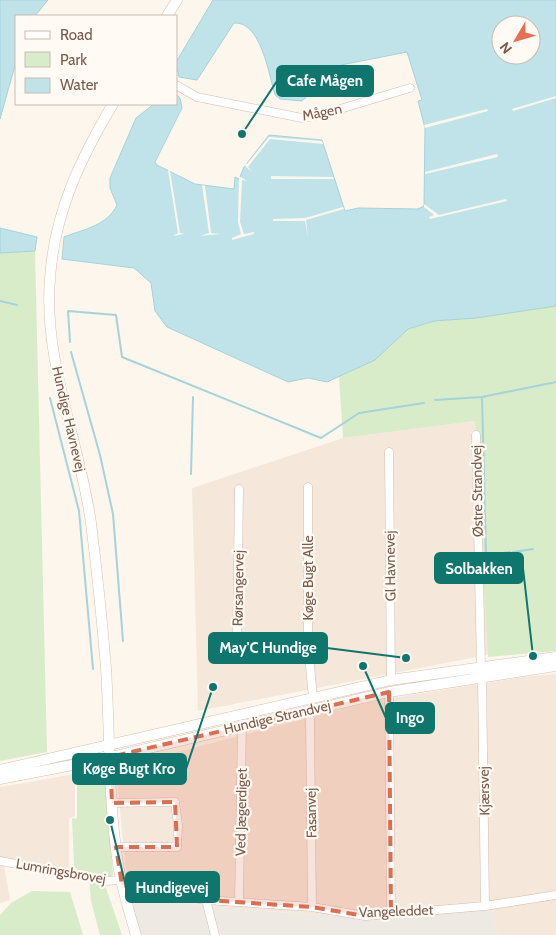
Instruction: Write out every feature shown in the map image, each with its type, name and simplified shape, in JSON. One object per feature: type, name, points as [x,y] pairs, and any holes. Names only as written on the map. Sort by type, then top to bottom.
[{"type":"main road","points":[[167,15],[176,0]]},
{"type":"main road","name":"Hundige Havnevej","points":[[112,105],[81,161],[63,206],[51,258],[49,307],[56,363],[90,520],[106,668],[112,803],[116,847],[122,882],[136,935]]},
{"type":"main road","name":"Hundige Strandvej","points":[[0,779],[110,757],[242,724],[482,671],[556,657]]},
{"type":"main road","name":"Hundige Strandvej","points":[[0,770],[391,680],[556,666]]},
{"type":"street","name":"Mågen","points":[[178,87],[197,96],[302,118],[320,115],[410,88]]},
{"type":"street","name":"Østre Strandvej","points":[[476,435],[482,671]]},
{"type":"street","name":"Gl Havnevej","points":[[389,452],[391,680]]},
{"type":"street","name":"Køge Bugt Alle","points":[[308,487],[308,645],[313,698]]},
{"type":"street","name":"Rørsangervej","points":[[240,489],[236,640],[240,647],[255,649],[308,645]]},
{"type":"street","name":"Kjærsvej","points":[[482,671],[485,906]]},
{"type":"street","points":[[389,692],[392,913]]},
{"type":"street","name":"Fasanvej","points":[[310,719],[312,907]]},
{"type":"street","name":"Ved Jægerdiget","points":[[239,900],[242,724]]},
{"type":"street","points":[[112,803],[175,802],[178,825],[177,847],[116,847]]},
{"type":"street","name":"Lumringsbrovej","points":[[0,861],[122,882]]},
{"type":"street","name":"Vangeleddet","points":[[122,882],[206,900],[239,900],[312,907],[366,916],[485,906],[556,896]]},
{"type":"street","points":[[206,900],[215,935]]},
{"type":"highlighted area","points":[[389,692],[391,913],[365,916],[312,907],[206,900],[122,885],[116,847],[177,847],[175,802],[112,803],[110,757]]},
{"type":"shaded area","points":[[475,421],[497,653],[198,711],[192,488],[343,438]]},
{"type":"shaded area","points":[[556,674],[556,935],[497,935],[492,909],[394,918],[304,914],[206,906],[128,894],[116,768],[373,701],[530,676]]},
{"type":"shaded area","points":[[75,774],[75,816],[69,819],[69,869],[3,858],[10,900],[0,903],[0,787]]},
{"type":"shaded area","points":[[128,894],[206,906],[304,914],[394,918],[492,909],[497,935],[142,935]]},
{"type":"green space","points":[[35,251],[47,752],[0,761],[0,253]]},
{"type":"green space","points":[[556,306],[556,651],[488,657],[475,421],[343,438],[339,377],[375,360],[408,329],[434,321],[476,318]]},
{"type":"green space","points":[[99,770],[105,778],[113,875],[109,878],[83,874],[74,864],[72,818],[77,819],[77,774]]},
{"type":"green space","points":[[89,878],[104,882],[122,935],[100,935],[91,901]]},
{"type":"green space","points":[[32,891],[70,892],[83,935],[0,935],[0,915],[11,903]]},
{"type":"water","points":[[0,0],[48,0],[36,15],[15,15],[15,66],[0,119]]},
{"type":"water","points":[[213,0],[556,0],[556,306],[476,318],[434,321],[408,329],[375,360],[327,382],[308,378],[288,382],[167,327],[155,311],[151,283],[134,268],[62,259],[64,237],[94,226],[113,212],[117,205],[110,188],[110,178],[136,118],[153,105],[178,105],[178,96],[180,98],[182,108],[155,162],[157,165],[195,184],[234,189],[235,177],[239,179],[244,167],[269,135],[322,140],[345,211],[358,208],[418,209],[424,206],[425,128],[418,101],[422,100],[407,52],[341,65],[302,101],[280,99],[275,95],[267,63],[257,40],[251,31],[243,25],[234,23],[197,80],[179,77],[178,59]]},
{"type":"water","points":[[0,228],[37,237],[35,251],[0,253]]},
{"type":"pier","points":[[556,96],[556,98],[513,111],[512,109]]},
{"type":"pier","points":[[487,109],[488,111],[425,128],[424,125]]},
{"type":"pier","points":[[269,137],[322,141],[323,144],[270,139],[248,167],[253,173],[243,164],[245,162],[247,164]]},
{"type":"pier","points":[[497,154],[498,157],[425,174],[425,172]]},
{"type":"pier","points":[[168,170],[170,171],[180,233],[184,234],[173,236],[178,233]]},
{"type":"pier","points":[[239,176],[247,181],[242,180],[240,222],[244,234],[254,232],[254,234],[232,240],[232,238],[241,234],[238,222]]},
{"type":"pier","points":[[271,176],[333,177],[334,179],[271,179]]},
{"type":"pier","points":[[202,185],[205,186],[211,233],[220,234],[200,236],[209,233]]},
{"type":"pier","points":[[506,199],[507,201],[430,219],[429,217],[434,215],[424,207],[424,204],[439,215]]},
{"type":"pier","points":[[343,207],[344,209],[306,220],[308,238],[305,221],[273,221],[273,219],[305,218]]},
{"type":"waterway","points":[[0,301],[17,305]]},
{"type":"waterway","points":[[70,342],[68,311],[116,315],[122,357],[321,438],[359,413],[424,403]]},
{"type":"waterway","points":[[71,352],[100,455],[113,514],[123,641]]},
{"type":"waterway","points":[[435,400],[482,397],[556,382]]},
{"type":"waterway","points":[[191,474],[193,397]]},
{"type":"waterway","points":[[482,397],[486,555],[510,552]]},
{"type":"waterway","points":[[50,398],[79,511],[93,669]]},
{"type":"waterway","points":[[513,552],[533,549]]},
{"type":"place","name":"Cafe Mågen","points":[[242,134]]},
{"type":"place","name":"Solbakken","points":[[533,656]]},
{"type":"place","name":"May'C Hundige","points":[[406,658]]},
{"type":"place","name":"Ingo","points":[[363,666]]},
{"type":"place","name":"Køge Bugt Kro","points":[[213,687]]},
{"type":"place","name":"Hundigevej","points":[[110,820]]}]
